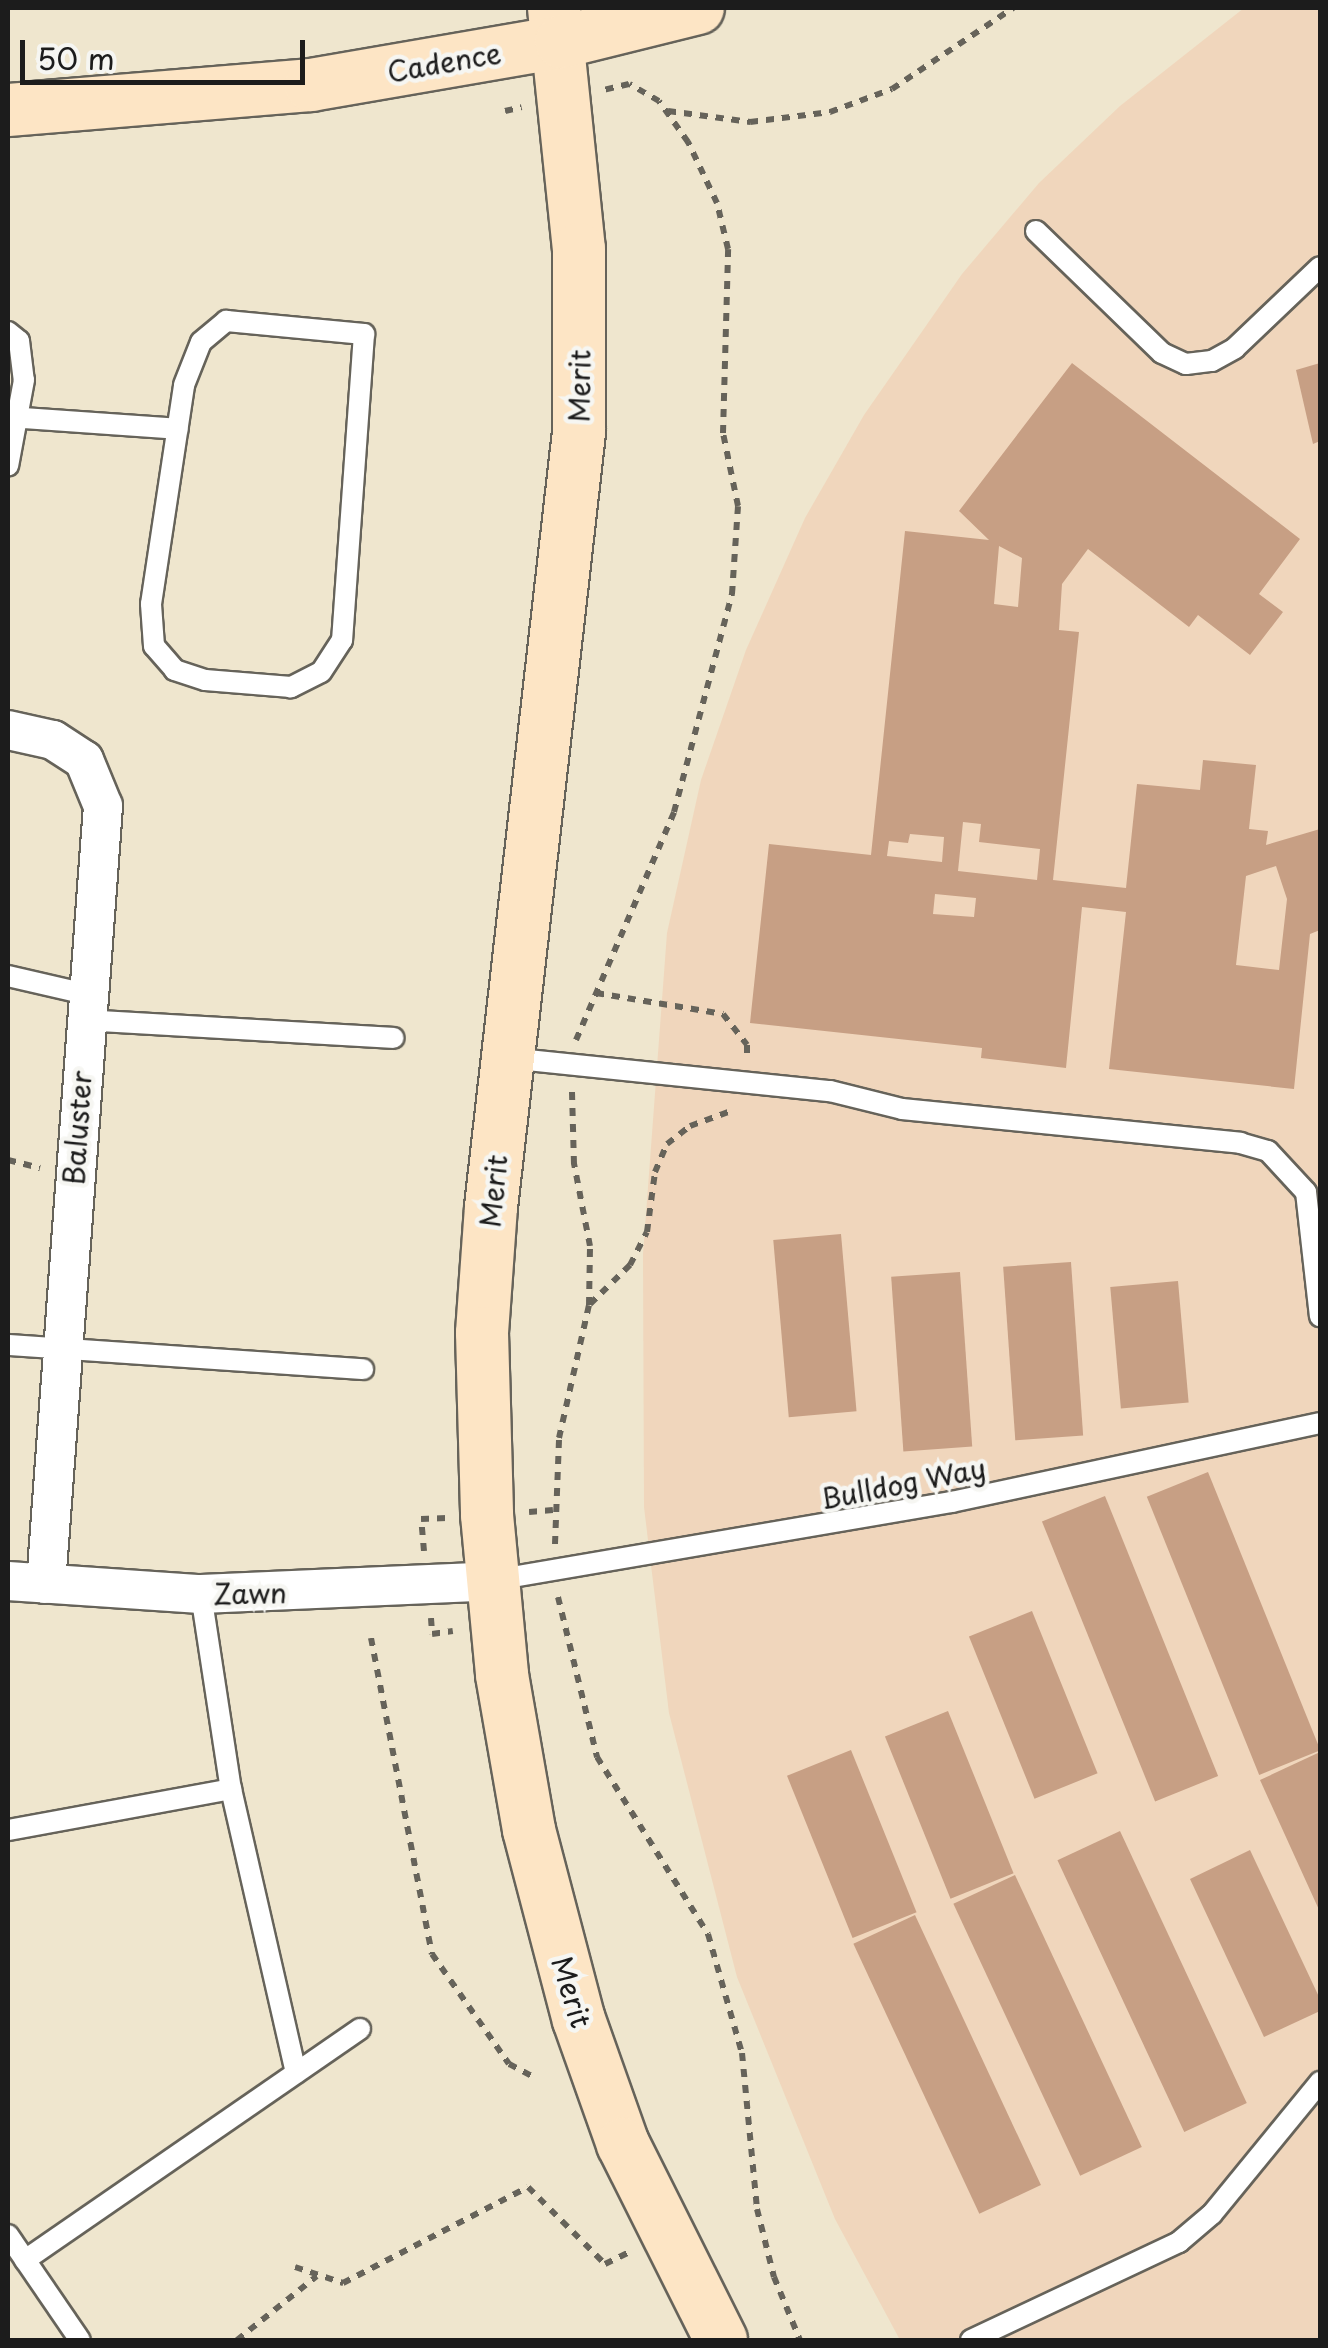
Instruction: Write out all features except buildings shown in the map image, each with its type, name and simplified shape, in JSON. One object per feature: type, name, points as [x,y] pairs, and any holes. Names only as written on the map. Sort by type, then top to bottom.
[{"type":"street","name":"Cadence","points":[[8,110],[311,85],[558,25],[698,8]]},
{"type":"street","name":"Merit","points":[[558,25],[579,249],[579,432],[508,1058],[482,1333],[492,1581],[529,1830],[558,1943],[623,2144],[665,2236],[721,2340]]},
{"type":"street","name":"Baluster","points":[[8,730],[53,740],[84,760],[104,806],[85,1007],[46,1584]]},
{"type":"street","name":"Zawn","points":[[8,1581],[201,1594],[492,1581]]},
{"type":"lane","points":[[1036,231],[1162,353],[1186,364],[1212,361],[1236,348],[1320,267]]},
{"type":"lane","points":[[226,321],[364,334],[342,640],[321,672],[292,687],[205,680],[174,670],[154,646],[150,604],[178,429],[184,385],[200,342],[226,321]]},
{"type":"lane","points":[[8,332],[19,342],[24,380],[13,417],[8,466]]},
{"type":"lane","points":[[13,417],[178,429]]},
{"type":"lane","points":[[8,976],[85,1007],[393,1038]]},
{"type":"lane","points":[[508,1058],[830,1091],[902,1108],[1240,1143],[1268,1152],[1306,1192],[1320,1316]]},
{"type":"lane","points":[[8,1345],[62,1352],[363,1369]]},
{"type":"lane","name":"Bulldog Way","points":[[492,1581],[952,1502],[1320,1423]]},
{"type":"lane","points":[[201,1594],[231,1788],[296,2073]]},
{"type":"lane","points":[[8,1830],[231,1788]]},
{"type":"lane","points":[[25,2260],[360,2029]]},
{"type":"lane","points":[[971,2340],[1178,2242],[1212,2214],[1320,2082]]},
{"type":"lane","points":[[8,2234],[80,2340]]},
{"type":"path","points":[[505,110],[628,84],[666,110],[750,122],[830,112],[892,90],[1012,8]]},
{"type":"path","points":[[666,110],[717,203],[728,249],[723,434],[738,506],[732,594],[674,812],[576,1036],[574,1164],[590,1246],[589,1305],[559,1438],[553,1510],[558,1617],[597,1757],[708,1934],[742,2053],[758,2209],[774,2277],[800,2340]]},
{"type":"path","points":[[589,1305],[630,1265],[647,1232],[655,1172],[667,1144],[690,1126],[738,1108],[745,1082],[747,1044],[723,1014],[596,993]]},
{"type":"path","points":[[371,1638],[432,1954],[509,2064],[532,2076]]},
{"type":"path","points":[[295,2266],[343,2283],[528,2187],[604,2264],[665,2236]]},
{"type":"path","points":[[236,2340],[318,2275]]},
{"type":"shaded area","points":[[1244,8],[1320,8],[1320,2340],[900,2340],[835,2219],[737,1977],[669,1713],[644,1507],[643,1254],[667,933],[701,780],[746,650],[805,518],[864,415],[962,274],[1039,183],[1120,106]]}]
